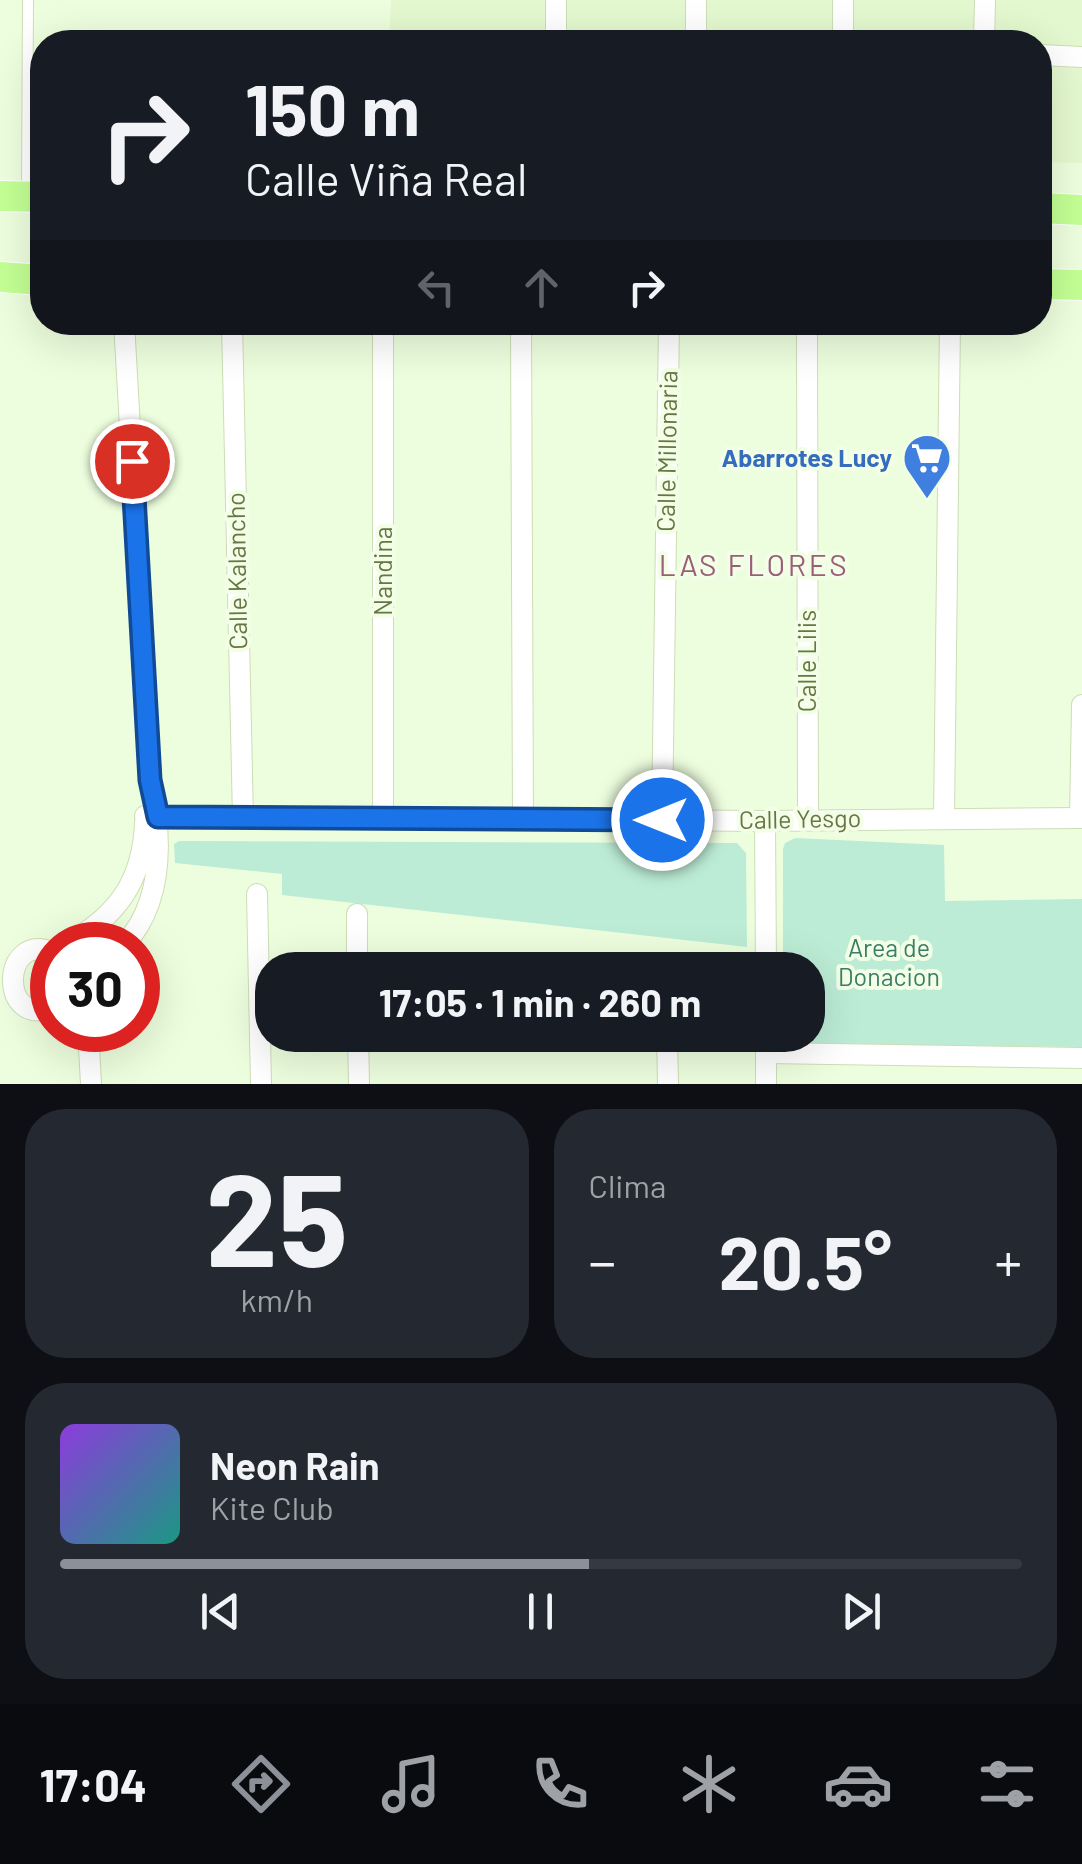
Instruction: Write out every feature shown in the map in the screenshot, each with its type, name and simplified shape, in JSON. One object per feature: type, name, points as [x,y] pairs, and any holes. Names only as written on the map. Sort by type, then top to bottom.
[{"type":"main road","points":[[1052,209],[1082,210]]},
{"type":"main road","points":[[0,278],[30,279]]},
{"type":"main road","points":[[1052,284],[1082,285]]},
{"type":"street","points":[[556,0],[556,30]]},
{"type":"street","points":[[696,0],[696,30]]},
{"type":"street","points":[[842,30],[843,0]]},
{"type":"street","points":[[984,30],[985,0]]},
{"type":"street","points":[[1052,56],[1082,57]]},
{"type":"street","points":[[125,335],[155,876],[147,912],[140,922]]},
{"type":"street","name":"Calle Kalancho","points":[[232,335],[243,819]]},
{"type":"street","name":"Nandina","points":[[383,819],[384,335]]},
{"type":"street","points":[[521,335],[523,819]]},
{"type":"street","name":"Calle Millonaria","points":[[662,820],[668,335]]},
{"type":"street","name":"Calle Lilis","points":[[807,335],[808,820]]},
{"type":"street","points":[[944,818],[950,335]]},
{"type":"street","points":[[1081,818],[1082,705]]},
{"type":"street","points":[[97,922],[128,891],[141,864],[152,816]]},
{"type":"street","name":"Calle Yesgo","points":[[152,816],[765,821],[1081,818]]},
{"type":"street","points":[[765,821],[766,952]]},
{"type":"street","points":[[257,894],[261,1084]]},
{"type":"street","points":[[357,914],[357,952]]},
{"type":"street","points":[[30,950],[5,969],[8,988],[22,1006],[30,1009]]},
{"type":"street","points":[[825,1047],[1082,1058]]},
{"type":"street","points":[[89,1052],[91,1084]]},
{"type":"street","points":[[358,1052],[359,1084]]},
{"type":"street","points":[[667,1052],[668,1084]]},
{"type":"street","points":[[766,1052],[766,1084]]},
{"type":"lane","points":[[23,196],[28,0]]},
{"type":"shaded area","points":[[391,0],[1082,0],[1082,163],[1052,162],[1052,30],[390,30]]},
{"type":"green space","name":"Area de Donacion","points":[[795,838],[944,845],[945,901],[1082,899],[1082,1047],[825,1044],[825,952],[783,952],[785,843]]},
{"type":"green space","points":[[737,843],[746,853],[747,947],[282,895],[282,874],[175,863],[174,844]]},
{"type":"place","name":"Abarrotes Lucy","points":[[927,500]]},
{"type":"district","name":"LAS FLORES","points":[[754,566]]},
{"type":"route","points":[[132,461],[150,780],[158,817],[662,820]]}]
